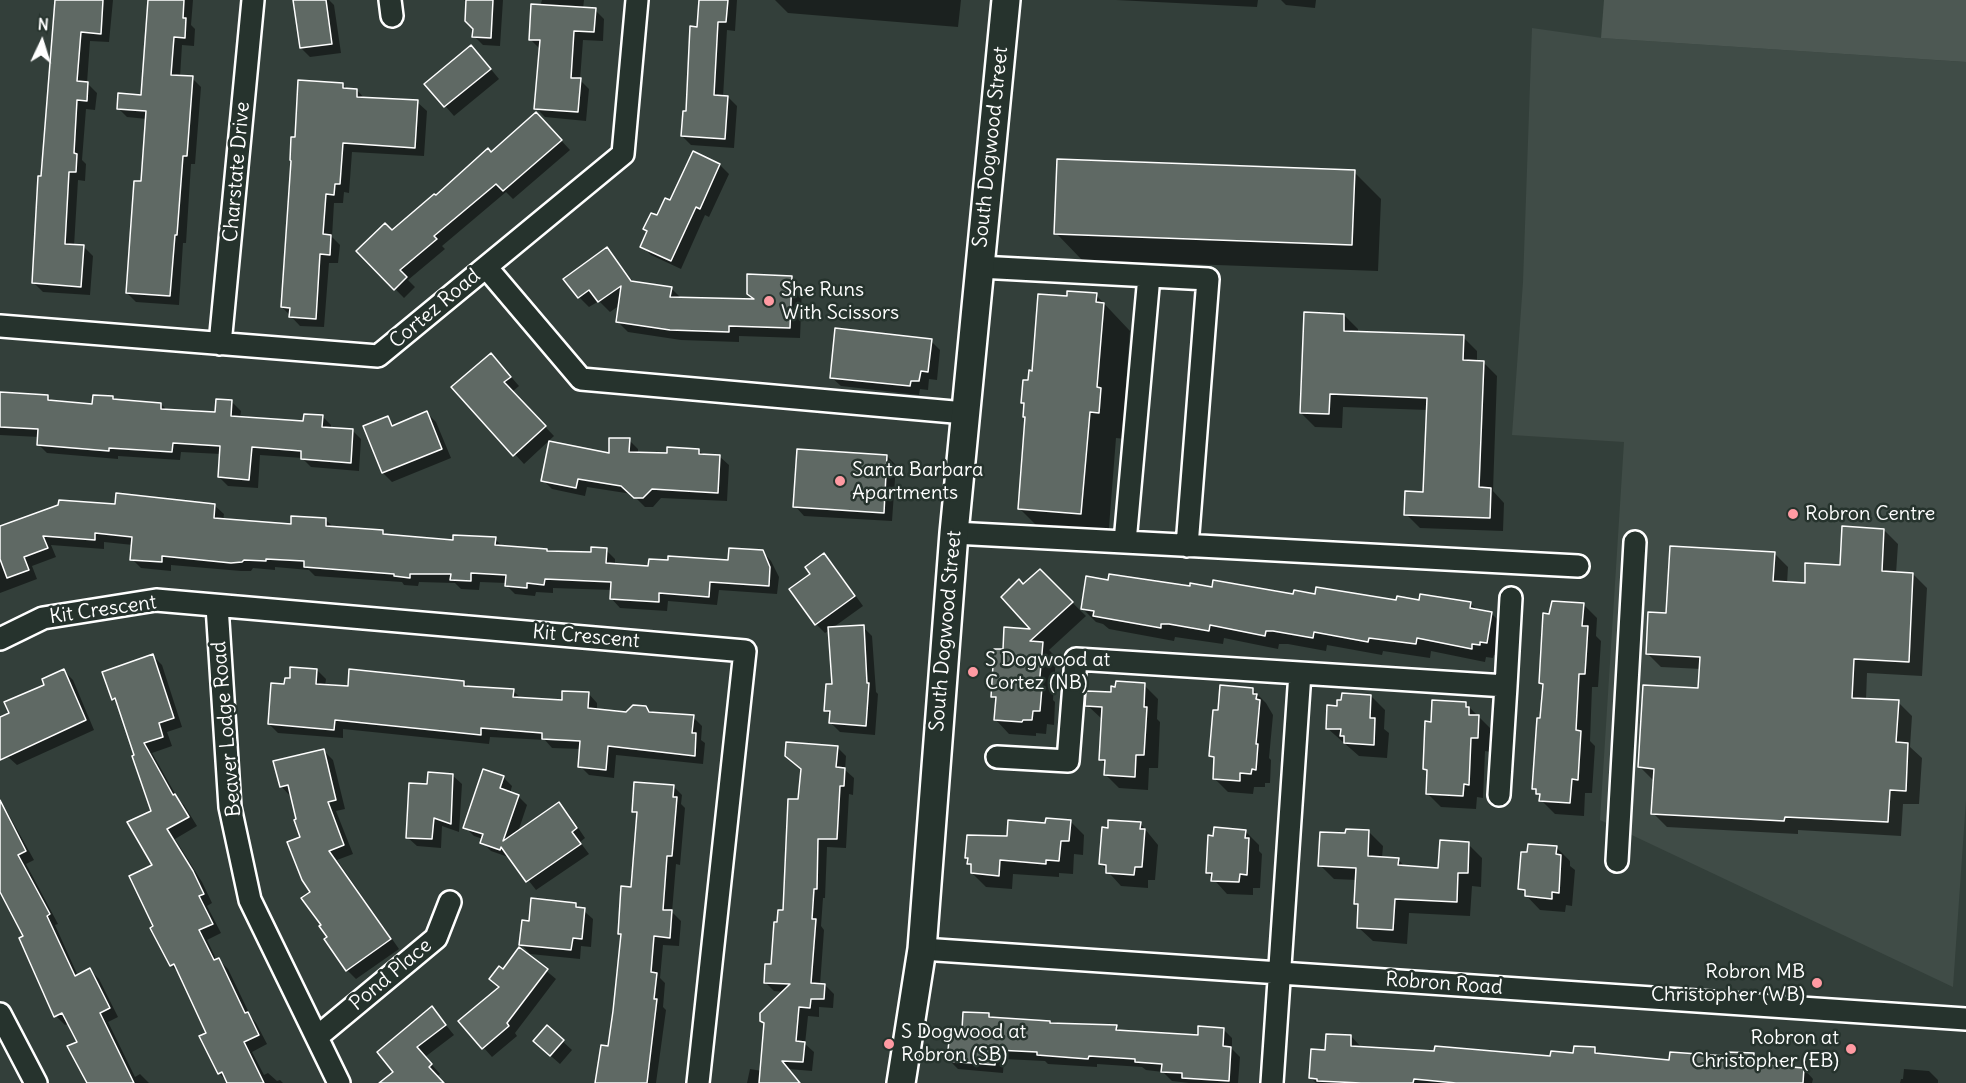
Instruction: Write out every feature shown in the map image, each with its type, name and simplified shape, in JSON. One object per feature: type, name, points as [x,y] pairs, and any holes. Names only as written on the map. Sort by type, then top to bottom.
[{"type":"main road","name":"South Dogwood Street","points":[[901,1083],[922,949],[954,533],[1006,0]]},
{"type":"street","name":"Charstate Drive","points":[[220,344],[253,0]]},
{"type":"street","points":[[486,267],[623,154],[637,0]]},
{"type":"street","name":"Cortez Road","points":[[0,326],[378,356],[486,267],[581,379],[965,413]]},
{"type":"street","points":[[980,267],[1208,279],[1187,546]]},
{"type":"street","points":[[1125,542],[1149,276]]},
{"type":"street","points":[[954,533],[1578,566]]},
{"type":"street","points":[[1617,861],[1635,542]]},
{"type":"street","points":[[1500,795],[1511,598]]},
{"type":"street","name":"Kit Crescent","points":[[0,639],[44,618],[156,600],[746,651],[698,1083]]},
{"type":"street","name":"Beaver Lodge Road","points":[[217,606],[230,807],[250,900],[339,1083]]},
{"type":"street","points":[[997,757],[1068,761],[1076,659],[1506,687]]},
{"type":"street","points":[[1272,1083],[1300,673]]},
{"type":"street","name":"Pond Place","points":[[317,1037],[436,938],[450,902]]},
{"type":"street","name":"Robron Road","points":[[922,949],[1966,1018]]},
{"type":"street","points":[[0,1014],[36,1083]]},
{"type":"shaded area","points":[[1604,0],[1966,0],[1966,62],[1601,38]]},
{"type":"shaded area","name":"Robron Centre","points":[[1532,28],[1602,38],[1966,62],[1966,800],[1953,987],[1600,820],[1624,442],[1512,435],[1523,282]]},
{"type":"building","points":[[55,0],[103,0],[101,34],[81,32],[77,81],[88,82],[87,101],[77,100],[74,153],[77,154],[76,172],[69,172],[65,244],[84,245],[81,287],[32,283],[38,176],[41,176]]},
{"type":"building","points":[[148,0],[184,0],[185,38],[174,37],[171,75],[193,76],[187,156],[183,156],[170,296],[126,293],[134,181],[141,181],[146,111],[117,109],[118,93],[141,95]]},
{"type":"building","points":[[293,0],[326,0],[332,44],[300,48]]},
{"type":"building","points":[[466,0],[493,0],[491,38],[472,37],[473,29],[465,21]]},
{"type":"building","points":[[699,0],[728,0],[726,22],[718,22],[714,95],[728,96],[725,139],[681,136],[683,111],[686,111],[690,26],[697,27]]},
{"type":"building","points":[[531,4],[596,8],[594,32],[574,31],[571,78],[581,78],[578,112],[534,109],[540,40],[529,40]]},
{"type":"building","points":[[471,45],[491,69],[444,107],[424,84]]},
{"type":"building","points":[[298,80],[343,83],[343,88],[357,89],[357,97],[418,100],[415,148],[343,143],[340,184],[335,184],[334,195],[326,194],[323,234],[331,235],[330,255],[320,254],[316,319],[289,317],[290,308],[281,307],[291,137],[295,137]]},
{"type":"building","points":[[536,112],[562,140],[503,191],[496,184],[434,236],[437,239],[400,270],[407,277],[394,290],[356,251],[385,223],[392,230],[434,194],[436,195],[488,148],[491,152]]},
{"type":"building","points":[[693,151],[720,164],[700,209],[696,207],[671,261],[640,247],[647,231],[643,229],[651,213],[657,215],[665,198],[670,200]]},
{"type":"building","points":[[1057,159],[1355,170],[1352,245],[1054,234]]},
{"type":"building","points":[[607,247],[631,281],[672,287],[670,297],[754,299],[747,294],[747,274],[792,276],[790,328],[729,326],[729,332],[670,330],[616,322],[621,286],[598,302],[589,290],[578,298],[563,279]]},
{"type":"building","points":[[1067,291],[1097,293],[1096,302],[1104,303],[1097,387],[1101,388],[1099,413],[1090,412],[1081,514],[1018,509],[1025,417],[1023,417],[1024,403],[1021,403],[1023,380],[1028,380],[1029,370],[1032,371],[1038,294],[1067,296]]},
{"type":"building","points":[[1304,312],[1344,314],[1344,331],[1464,335],[1463,360],[1484,361],[1479,487],[1491,488],[1490,518],[1404,515],[1405,491],[1423,492],[1427,398],[1330,394],[1329,414],[1300,413]]},
{"type":"building","points":[[835,328],[932,339],[928,372],[921,371],[919,381],[911,381],[910,386],[830,378]]},
{"type":"building","points":[[491,353],[511,377],[504,382],[546,426],[513,456],[451,387]]},
{"type":"building","points":[[0,392],[48,395],[48,400],[92,404],[93,395],[113,396],[113,399],[161,403],[161,409],[215,412],[216,399],[232,400],[231,416],[303,421],[304,414],[323,415],[322,427],[353,429],[351,463],[301,459],[301,451],[252,447],[249,480],[218,477],[220,446],[173,443],[172,452],[109,448],[109,451],[37,445],[38,429],[0,427]]},
{"type":"building","points":[[427,411],[442,449],[382,473],[363,426],[388,416],[392,426]]},
{"type":"building","points":[[609,438],[630,438],[629,452],[667,453],[667,447],[699,449],[699,454],[720,455],[718,493],[652,489],[643,498],[634,498],[621,486],[578,479],[576,488],[541,481],[549,441],[609,453]]},
{"type":"building","name":"Santa Barbara Apartments","points":[[797,449],[887,455],[884,513],[793,507]]},
{"type":"building","points":[[116,493],[215,504],[214,518],[291,524],[291,516],[326,518],[326,526],[383,530],[383,534],[453,540],[453,535],[496,537],[495,545],[547,549],[547,551],[591,552],[591,547],[607,548],[606,563],[648,566],[649,559],[668,560],[668,556],[728,560],[729,548],[763,550],[770,567],[769,586],[710,582],[709,597],[659,593],[659,602],[610,599],[611,582],[545,579],[544,585],[527,583],[527,588],[505,586],[506,575],[471,573],[471,581],[450,580],[451,574],[410,574],[410,578],[394,576],[394,574],[304,567],[304,561],[266,559],[266,561],[244,560],[231,563],[162,556],[162,562],[130,560],[132,537],[95,533],[95,540],[43,536],[48,548],[24,557],[29,570],[7,578],[0,559],[0,526],[58,505],[59,500],[115,504]]},
{"type":"building","name":"Robron Centre","points":[[1842,526],[1884,529],[1882,571],[1913,573],[1909,662],[1854,659],[1852,698],[1899,700],[1896,742],[1908,743],[1906,791],[1890,790],[1888,822],[1785,817],[1784,821],[1651,814],[1654,769],[1638,767],[1643,685],[1698,688],[1700,657],[1646,654],[1648,612],[1666,613],[1670,546],[1775,552],[1773,581],[1805,583],[1805,563],[1840,565]]},
{"type":"building","points":[[824,553],[855,596],[815,625],[789,589],[810,574],[805,567]]},
{"type":"building","points":[[1040,569],[1073,602],[1030,641],[1043,642],[1039,687],[1042,687],[1040,711],[1033,711],[1032,720],[1022,722],[994,720],[996,697],[991,697],[994,649],[1003,649],[1004,627],[1030,629],[1001,597],[1019,579],[1023,584]]},
{"type":"building","points":[[1109,574],[1190,586],[1190,583],[1212,587],[1213,580],[1293,594],[1294,590],[1315,594],[1316,587],[1396,600],[1397,596],[1419,600],[1420,594],[1471,602],[1470,608],[1492,612],[1487,643],[1472,644],[1472,649],[1417,638],[1416,644],[1369,638],[1368,642],[1314,632],[1313,638],[1273,631],[1266,631],[1265,636],[1210,625],[1209,631],[1169,624],[1161,624],[1161,628],[1093,616],[1094,611],[1081,609],[1086,576],[1108,580]]},
{"type":"building","points":[[1552,601],[1584,603],[1582,626],[1588,626],[1585,674],[1579,674],[1576,730],[1581,731],[1578,780],[1572,779],[1570,803],[1539,801],[1540,794],[1536,794],[1536,789],[1532,789],[1537,718],[1540,718],[1543,684],[1539,683],[1543,613],[1549,614]]},
{"type":"building","points":[[864,625],[867,683],[869,683],[866,726],[829,723],[830,711],[824,711],[826,684],[832,684],[828,627]]},
{"type":"building","points":[[153,654],[174,718],[159,723],[163,737],[144,743],[173,795],[175,794],[189,817],[167,829],[193,871],[204,894],[199,896],[213,924],[199,930],[214,960],[219,958],[245,1013],[248,1012],[259,1035],[244,1042],[264,1083],[227,1083],[222,1072],[218,1074],[199,1036],[206,1033],[174,964],[170,966],[150,928],[153,926],[129,876],[152,865],[127,822],[151,811],[115,698],[112,700],[102,672]]},
{"type":"building","points":[[290,667],[317,669],[316,684],[348,686],[349,669],[464,681],[464,686],[514,689],[513,697],[562,700],[562,691],[589,692],[588,708],[626,712],[633,705],[646,706],[649,712],[694,715],[692,733],[696,733],[695,756],[608,746],[606,770],[578,767],[580,741],[542,739],[542,733],[481,728],[481,735],[335,720],[334,730],[268,724],[271,683],[284,684],[285,678],[290,678]]},
{"type":"building","points":[[64,669],[86,720],[0,760],[0,717],[9,713],[4,702],[44,685],[42,679]]},
{"type":"building","points":[[1116,681],[1145,683],[1144,707],[1147,707],[1144,755],[1136,755],[1135,777],[1104,775],[1105,760],[1099,760],[1102,707],[1085,706],[1086,691],[1111,692],[1111,686],[1115,687]]},
{"type":"building","points":[[1220,685],[1253,688],[1253,694],[1257,694],[1256,699],[1260,700],[1256,770],[1252,769],[1251,774],[1240,773],[1240,781],[1213,779],[1214,757],[1209,756],[1213,710],[1218,710]]},
{"type":"building","points":[[1342,693],[1371,695],[1370,718],[1375,718],[1374,745],[1344,743],[1344,736],[1340,736],[1341,729],[1326,729],[1327,705],[1337,706],[1337,700],[1341,700]]},
{"type":"building","points":[[1432,700],[1466,702],[1469,715],[1479,715],[1478,738],[1471,738],[1469,785],[1464,784],[1463,796],[1426,794],[1427,770],[1423,769],[1425,721],[1431,722]]},
{"type":"building","points":[[786,742],[838,746],[836,767],[845,768],[844,786],[840,786],[837,839],[818,839],[817,889],[814,889],[812,919],[816,919],[811,983],[825,984],[824,999],[811,999],[810,1008],[799,1007],[796,1041],[805,1042],[803,1062],[782,1061],[800,1083],[759,1083],[764,1023],[760,1021],[760,1013],[790,984],[764,983],[765,964],[771,964],[774,922],[777,922],[778,910],[783,910],[788,799],[798,799],[801,769],[785,756]]},
{"type":"building","points":[[324,749],[336,800],[328,802],[344,845],[329,851],[391,939],[346,971],[324,939],[327,937],[319,926],[321,925],[301,898],[310,892],[302,880],[287,842],[300,837],[294,820],[296,819],[288,785],[280,787],[273,761]]},
{"type":"building","points":[[483,769],[504,776],[500,788],[519,795],[503,841],[559,802],[577,828],[572,832],[581,844],[526,882],[501,847],[500,850],[480,843],[483,834],[463,828]]},
{"type":"building","points":[[428,772],[453,774],[451,824],[434,818],[432,839],[406,838],[409,783],[427,784]]},
{"type":"building","points":[[634,782],[674,785],[673,797],[677,797],[672,856],[667,856],[663,910],[672,910],[670,938],[654,936],[651,972],[657,973],[654,999],[657,999],[647,1083],[595,1083],[601,1045],[608,1046],[613,1011],[621,934],[618,934],[621,886],[631,887],[637,812],[632,812]]},
{"type":"building","points":[[0,800],[26,851],[18,855],[50,914],[47,916],[75,976],[90,968],[110,1008],[100,1013],[134,1083],[87,1083],[67,1046],[77,1042],[62,1013],[54,1017],[19,938],[23,936],[0,892]]},
{"type":"building","points":[[1046,818],[1071,820],[1069,841],[1061,841],[1059,861],[1046,860],[1046,864],[1000,860],[999,876],[971,873],[971,864],[967,864],[968,858],[965,858],[967,835],[1007,836],[1008,820],[1045,823]]},
{"type":"building","points":[[1108,820],[1141,822],[1140,829],[1145,829],[1142,867],[1135,867],[1134,875],[1106,873],[1106,865],[1099,864],[1102,827],[1108,828]]},
{"type":"building","points":[[1214,827],[1246,830],[1245,838],[1249,838],[1247,875],[1240,874],[1239,882],[1211,881],[1212,873],[1206,873],[1208,835],[1213,836]]},
{"type":"building","points":[[1346,829],[1369,830],[1368,856],[1399,858],[1398,865],[1438,868],[1440,840],[1469,842],[1468,873],[1458,873],[1457,902],[1395,899],[1393,930],[1357,928],[1358,904],[1354,904],[1356,868],[1318,866],[1320,832],[1345,833]]},
{"type":"building","points":[[1528,844],[1557,846],[1556,854],[1561,855],[1559,893],[1552,892],[1552,899],[1525,896],[1525,890],[1518,889],[1521,852],[1527,852]]},
{"type":"building","points":[[531,898],[576,903],[576,907],[585,908],[582,939],[573,938],[571,950],[519,945],[522,920],[529,921]]},
{"type":"building","points":[[519,947],[548,969],[507,1023],[509,1026],[482,1049],[458,1021],[499,987],[489,979],[499,966],[503,969]]},
{"type":"building","points":[[432,1006],[446,1025],[417,1047],[432,1064],[429,1067],[444,1083],[379,1083],[393,1072],[377,1052]]},
{"type":"building","points":[[963,1012],[989,1013],[989,1017],[1050,1021],[1050,1023],[1117,1025],[1116,1030],[1198,1035],[1198,1026],[1224,1028],[1223,1046],[1231,1047],[1229,1081],[1182,1078],[1182,1073],[1161,1072],[1162,1064],[1135,1062],[1135,1059],[1089,1056],[1088,1059],[1037,1055],[1037,1052],[996,1050],[995,1065],[947,1061],[950,1029],[962,1029]]},
{"type":"building","points":[[547,1025],[564,1040],[550,1056],[533,1041]]},
{"type":"building","points":[[1326,1034],[1351,1035],[1351,1046],[1434,1051],[1435,1046],[1550,1056],[1551,1051],[1573,1053],[1574,1046],[1595,1047],[1595,1053],[1669,1060],[1670,1052],[1726,1056],[1726,1052],[1754,1053],[1753,1064],[1804,1068],[1803,1083],[1456,1083],[1414,1079],[1413,1083],[1317,1081],[1317,1079],[1309,1078],[1311,1049],[1325,1050]]},
{"type":"place","name":"She Runs With Scissors","points":[[769,301]]},
{"type":"place","name":"Santa Barbara Apartments","points":[[840,481]]},
{"type":"place","name":"Robron Centre","points":[[1793,514]]},
{"type":"place","name":"S Dogwood at Cortez (NB)","points":[[973,672]]},
{"type":"place","name":"Robron MB Christopher (WB)","points":[[1817,983]]},
{"type":"place","name":"S Dogwood at Robron (SB)","points":[[889,1044]]},
{"type":"place","name":"Robron at Christopher (EB)","points":[[1851,1049]]}]
